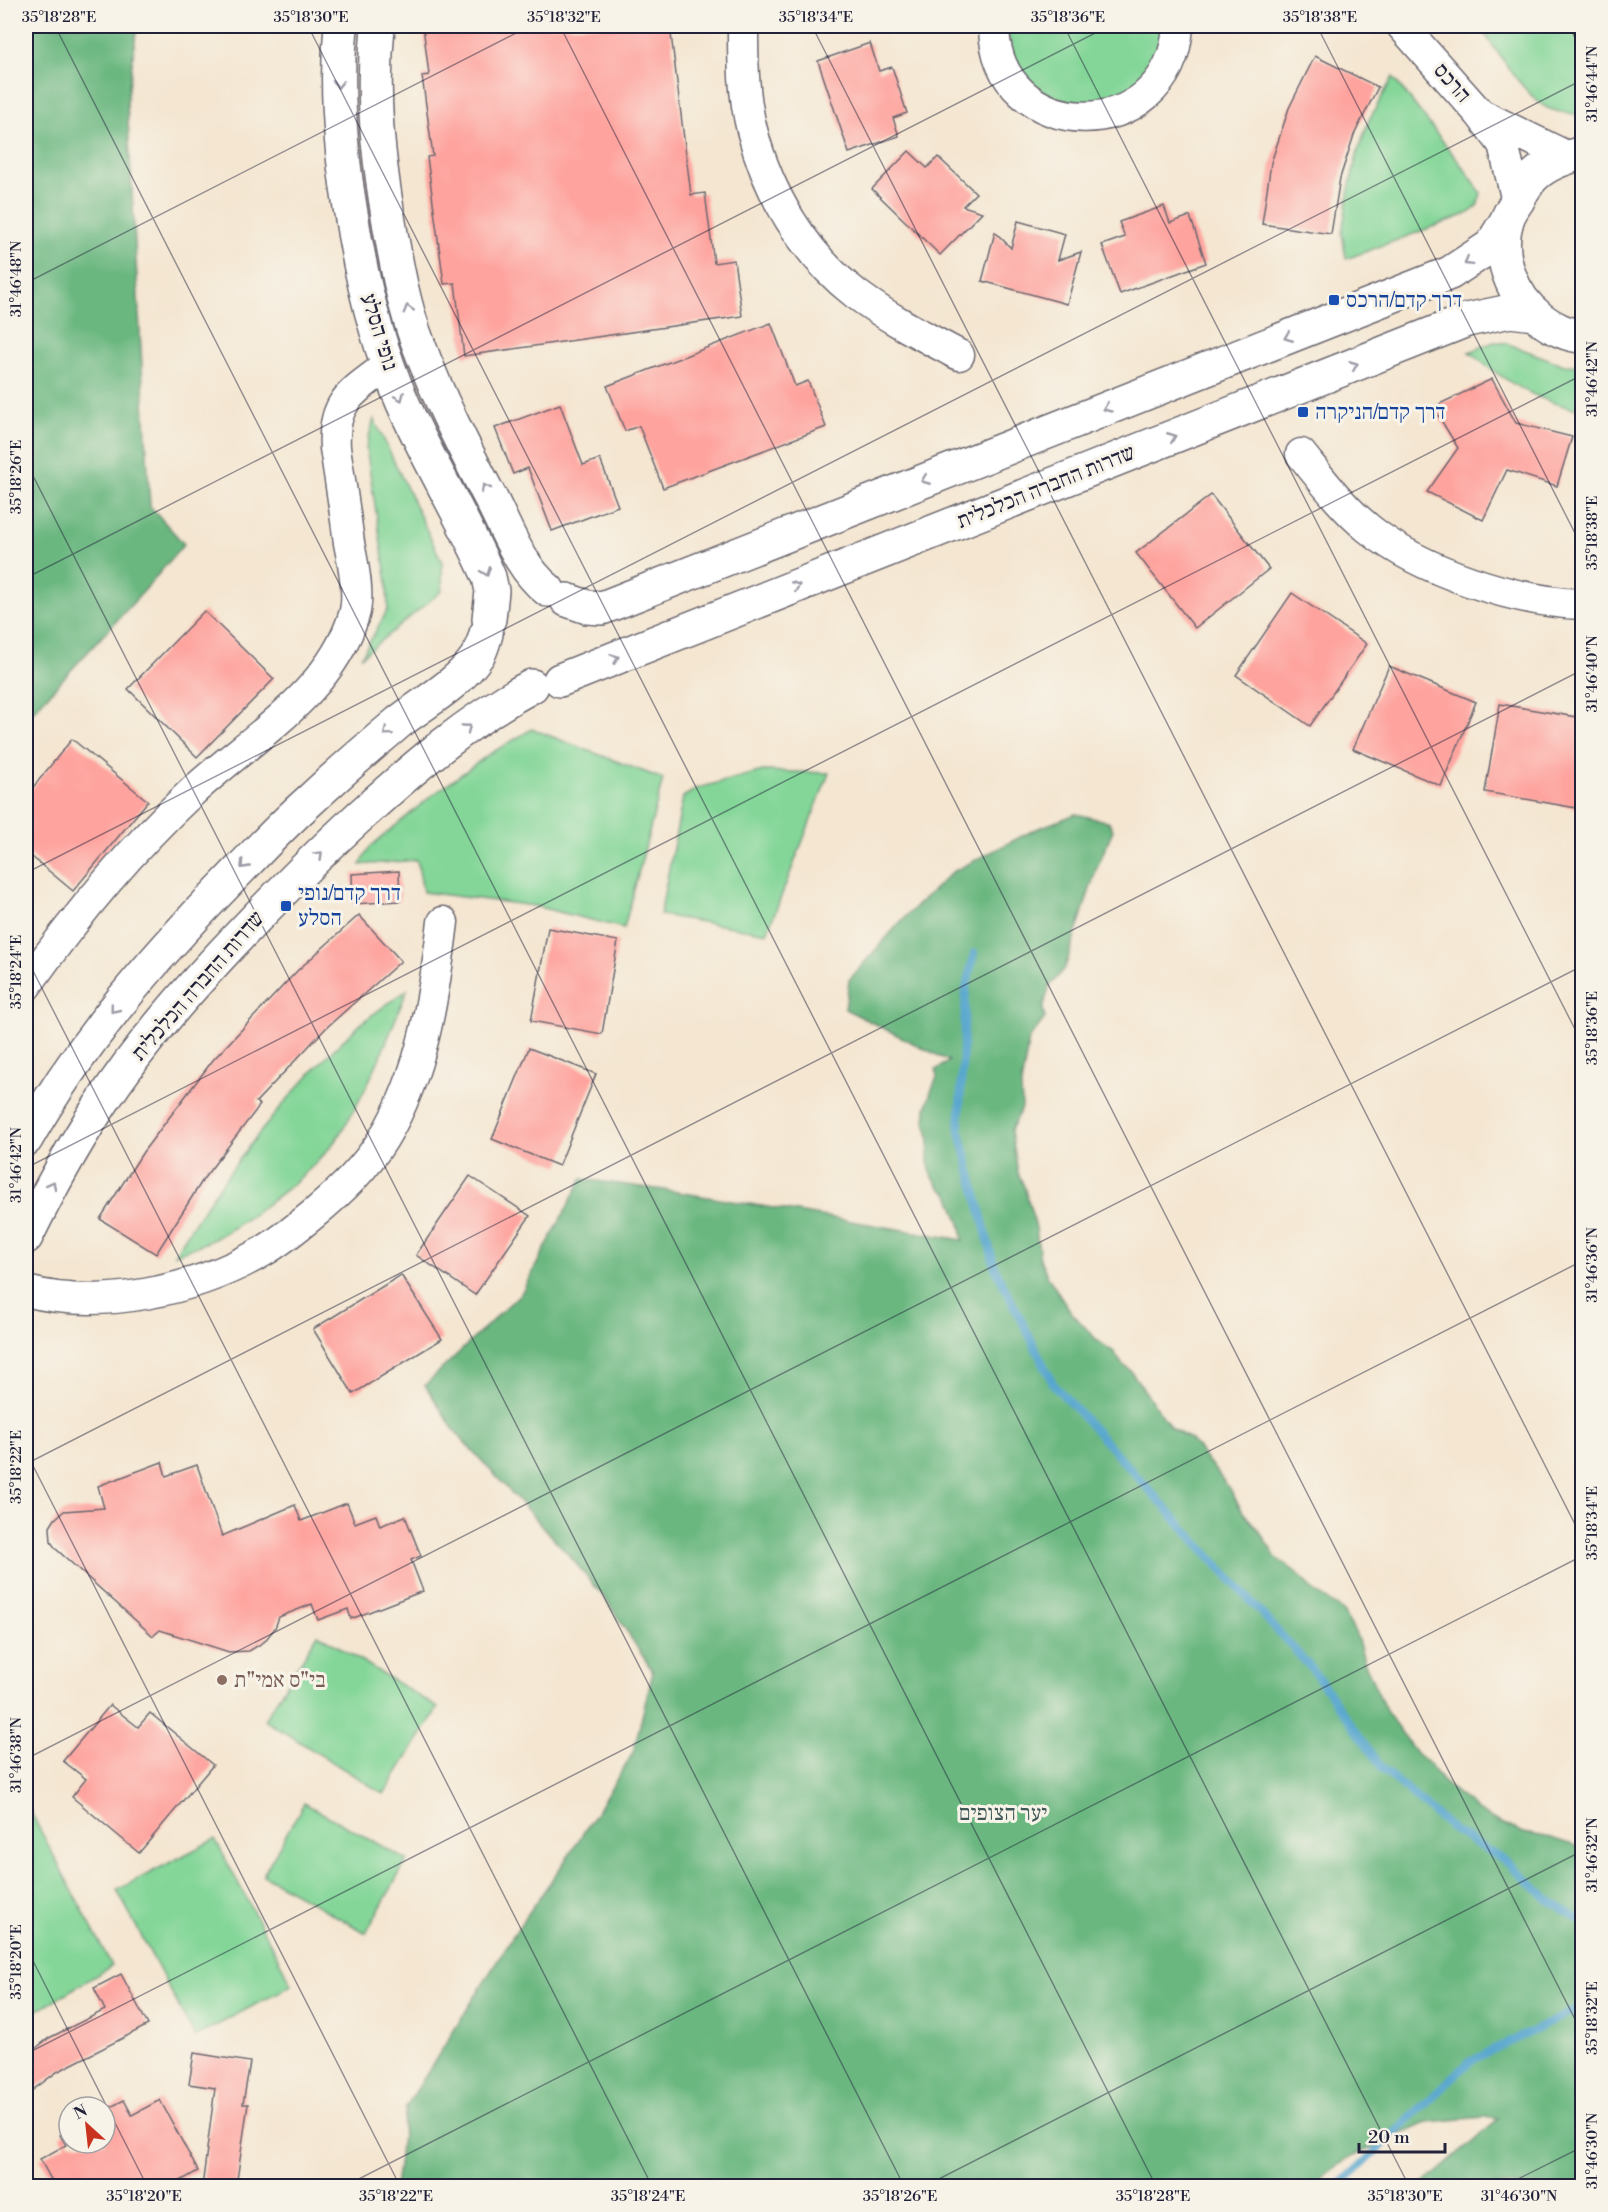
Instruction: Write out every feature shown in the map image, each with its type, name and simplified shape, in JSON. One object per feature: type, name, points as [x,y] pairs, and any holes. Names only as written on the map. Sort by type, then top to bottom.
[{"type":"main road","name":"נופי הסלע","points":[[341,26],[337,76],[338,121],[360,268],[382,353],[425,451],[489,577],[492,591],[488,626]]},
{"type":"main road","name":"נופי הסלע","points":[[378,26],[374,77],[379,158],[396,261],[417,341],[458,435],[528,571],[558,595]]},
{"type":"main road","points":[[558,595],[580,617],[585,635],[584,644],[574,668],[546,683],[521,685],[507,678],[492,660],[487,646],[488,626],[498,604],[512,594],[538,588],[558,595],[587,607],[602,608],[1450,273],[1491,246],[1525,185],[1540,171],[1575,155]]},
{"type":"main road","points":[[1512,210],[1504,253],[1513,286],[1535,314],[1549,325],[1582,336]]},
{"type":"main road","name":"שדרות החברה הכלכלית","points":[[26,1237],[64,1165],[100,1106],[138,1052],[211,966],[321,853],[387,792],[441,747],[508,699],[1467,320],[1510,311],[1535,314]]},
{"type":"main road","name":"שדרות החברה הכלכלית","points":[[26,1139],[61,1080],[101,1025],[177,935],[305,804],[357,757],[467,669],[479,653],[488,626]]},
{"type":"street","points":[[743,26],[744,78],[752,129],[769,179],[798,233],[824,263],[855,293],[889,318],[959,355]]},
{"type":"street","points":[[994,26],[995,43],[1000,60],[1017,87],[1046,109],[1077,117],[1101,117],[1119,112],[1131,106],[1156,86],[1171,61],[1177,43],[1178,26]]},
{"type":"street","name":"הרכס","points":[[1402,26],[1479,113],[1503,144],[1512,210]]},
{"type":"street","name":"הרכס","points":[[1479,113],[1575,155]]},
{"type":"street","points":[[26,986],[58,941],[129,856],[191,793],[321,679],[339,652],[355,613],[355,579],[335,448],[334,427],[341,404],[388,365]]},
{"type":"street","points":[[1301,454],[1342,504],[1370,529],[1408,554],[1455,576],[1503,592],[1582,604]]},
{"type":"street","points":[[26,1291],[80,1300],[123,1297],[198,1280],[233,1267],[263,1252],[326,1204],[358,1174],[384,1138],[407,1090],[423,1044],[435,991],[443,922]]},
{"type":"green space","points":[[26,26],[137,26],[127,103],[150,506],[184,544],[144,591],[26,719]]},
{"type":"green space","points":[[1006,26],[1166,26],[1157,63],[1125,96],[1078,106],[1039,91],[1016,67]]},
{"type":"green space","points":[[1479,26],[1582,26],[1582,115],[1556,111],[1541,104],[1516,78]]},
{"type":"green space","points":[[1393,77],[1481,193],[1477,207],[1467,214],[1346,259],[1342,233],[1358,151],[1369,120]]},
{"type":"green space","points":[[1494,342],[1506,343],[1564,365],[1582,366],[1582,410],[1551,402],[1522,389],[1469,352]]},
{"type":"green space","points":[[374,419],[442,562],[442,591],[361,657],[388,609],[387,583],[366,447]]},
{"type":"green space","points":[[532,729],[663,779],[624,928],[534,906],[423,892],[417,860],[360,865],[370,847],[430,797],[488,755]]},
{"type":"green space","points":[[763,771],[829,773],[767,933],[660,915],[683,797],[698,788]]},
{"type":"green space","name":"יער הצופים","points":[[1076,814],[1109,822],[1113,830],[1096,870],[1065,968],[1049,987],[1043,1009],[1045,1018],[1029,1039],[1021,1085],[1022,1108],[1011,1130],[1018,1173],[1036,1228],[1040,1259],[1048,1277],[1071,1312],[1130,1370],[1171,1428],[1190,1439],[1197,1447],[1229,1488],[1276,1558],[1299,1574],[1310,1588],[1342,1610],[1356,1634],[1366,1666],[1386,1711],[1416,1753],[1430,1765],[1442,1781],[1477,1810],[1524,1833],[1552,1838],[1582,1848],[1582,2186],[1421,2186],[1499,2119],[1485,2117],[1427,2122],[1350,2157],[1314,2186],[395,2186],[406,2107],[516,1931],[572,1851],[633,1753],[653,1672],[608,1602],[568,1554],[456,1433],[425,1385],[522,1292],[582,1179],[672,1191],[963,1240],[961,1227],[949,1194],[941,1189],[932,1176],[928,1162],[929,1137],[925,1121],[926,1109],[937,1077],[936,1070],[949,1061],[845,1009],[849,980],[902,920],[952,872],[1034,830]]},
{"type":"green space","points":[[407,990],[368,1082],[350,1118],[329,1149],[300,1178],[248,1218],[211,1240],[174,1255],[214,1194],[260,1132],[310,1074],[362,1023]]},
{"type":"green space","points":[[318,1634],[438,1708],[384,1794],[264,1720]]},
{"type":"green space","points":[[26,1803],[112,1966],[26,2017]]},
{"type":"green space","points":[[304,1803],[407,1860],[366,1933],[263,1875]]},
{"type":"green space","points":[[215,1839],[292,1985],[195,2037],[117,1890]]},
{"type":"building","points":[[423,26],[670,26],[691,195],[705,193],[714,263],[734,260],[742,316],[464,356],[455,283],[444,284],[427,157],[433,156],[422,76],[429,75]]},
{"type":"building","points":[[870,43],[879,71],[892,67],[907,113],[893,118],[899,136],[849,153],[818,61]]},
{"type":"building","points":[[1315,56],[1378,87],[1354,135],[1340,178],[1331,234],[1262,224],[1271,163],[1289,108]]},
{"type":"building","points":[[909,151],[927,168],[938,157],[976,193],[963,206],[982,212],[940,255],[872,189]]},
{"type":"building","points":[[1164,206],[1170,223],[1190,216],[1206,263],[1120,294],[1102,245],[1125,237],[1119,222]]},
{"type":"building","points":[[1018,221],[1065,234],[1058,260],[1081,252],[1067,304],[982,281],[995,232],[1011,248]]},
{"type":"building","points":[[771,323],[795,386],[808,381],[826,427],[663,488],[639,426],[625,431],[607,386]]},
{"type":"building","points":[[1492,379],[1516,423],[1572,437],[1557,486],[1507,470],[1483,520],[1427,492],[1458,448],[1433,407]]},
{"type":"building","points":[[560,404],[583,465],[600,459],[618,506],[552,531],[528,468],[513,474],[495,428]]},
{"type":"building","points":[[1211,495],[1269,569],[1195,628],[1136,553]]},
{"type":"building","points":[[1292,593],[1367,644],[1310,726],[1236,675]]},
{"type":"building","points":[[204,611],[274,679],[197,757],[128,689]]},
{"type":"building","points":[[1389,666],[1476,702],[1441,786],[1353,749]]},
{"type":"building","points":[[1500,704],[1582,718],[1582,809],[1485,792]]},
{"type":"building","points":[[72,739],[148,801],[73,891],[26,852],[26,796]]},
{"type":"building","points":[[399,871],[400,901],[353,904],[352,874]]},
{"type":"building","points":[[359,915],[401,961],[326,1028],[256,1102],[260,1105],[204,1178],[156,1254],[100,1219],[143,1152],[213,1060],[297,971]]},
{"type":"building","points":[[548,928],[618,941],[602,1034],[531,1021]]},
{"type":"building","points":[[529,1048],[596,1074],[559,1166],[492,1139]]},
{"type":"building","points":[[470,1176],[530,1216],[475,1295],[416,1255]]},
{"type":"building","points":[[401,1275],[442,1339],[353,1394],[313,1329]]},
{"type":"building","points":[[162,1462],[166,1476],[197,1465],[222,1536],[295,1505],[301,1521],[347,1503],[355,1523],[376,1515],[380,1526],[405,1516],[421,1556],[411,1560],[423,1591],[351,1619],[348,1609],[318,1620],[312,1604],[279,1617],[275,1628],[264,1642],[249,1651],[229,1652],[160,1630],[153,1636],[56,1549],[51,1542],[50,1527],[64,1511],[104,1508],[98,1486]]},
{"type":"building","points":[[110,1705],[138,1727],[150,1713],[213,1765],[139,1853],[72,1797],[86,1779],[63,1761]]},
{"type":"building","points":[[121,1974],[148,2025],[57,2072],[26,2095],[26,2056],[49,2038],[105,2010],[94,1988]]},
{"type":"building","points":[[194,2053],[250,2062],[243,2104],[248,2104],[236,2187],[202,2187],[215,2088],[189,2084]]},
{"type":"building","points":[[124,2100],[132,2115],[160,2100],[198,2171],[170,2187],[55,2187],[40,2159],[57,2150],[57,2155],[117,2155],[117,2104]]},
{"type":"waterway","points":[[974,953],[966,989],[959,1128],[995,1268],[1054,1385],[1312,1669],[1383,1769],[1453,1830],[1509,1863],[1546,1898],[1582,1922]]},
{"type":"waterway","points":[[1339,2186],[1469,2062],[1582,2007]]},
{"type":"place","name":"דרך קדם/הרכס","points":[[1334,300]]},
{"type":"place","name":"דרך קדם/הניקרה","points":[[1303,412]]},
{"type":"place","name":"דרך קדם/נופי הסלע","points":[[286,906]]},
{"type":"place","name":"בי\"ס אמי\"ת","points":[[222,1680]]}]
